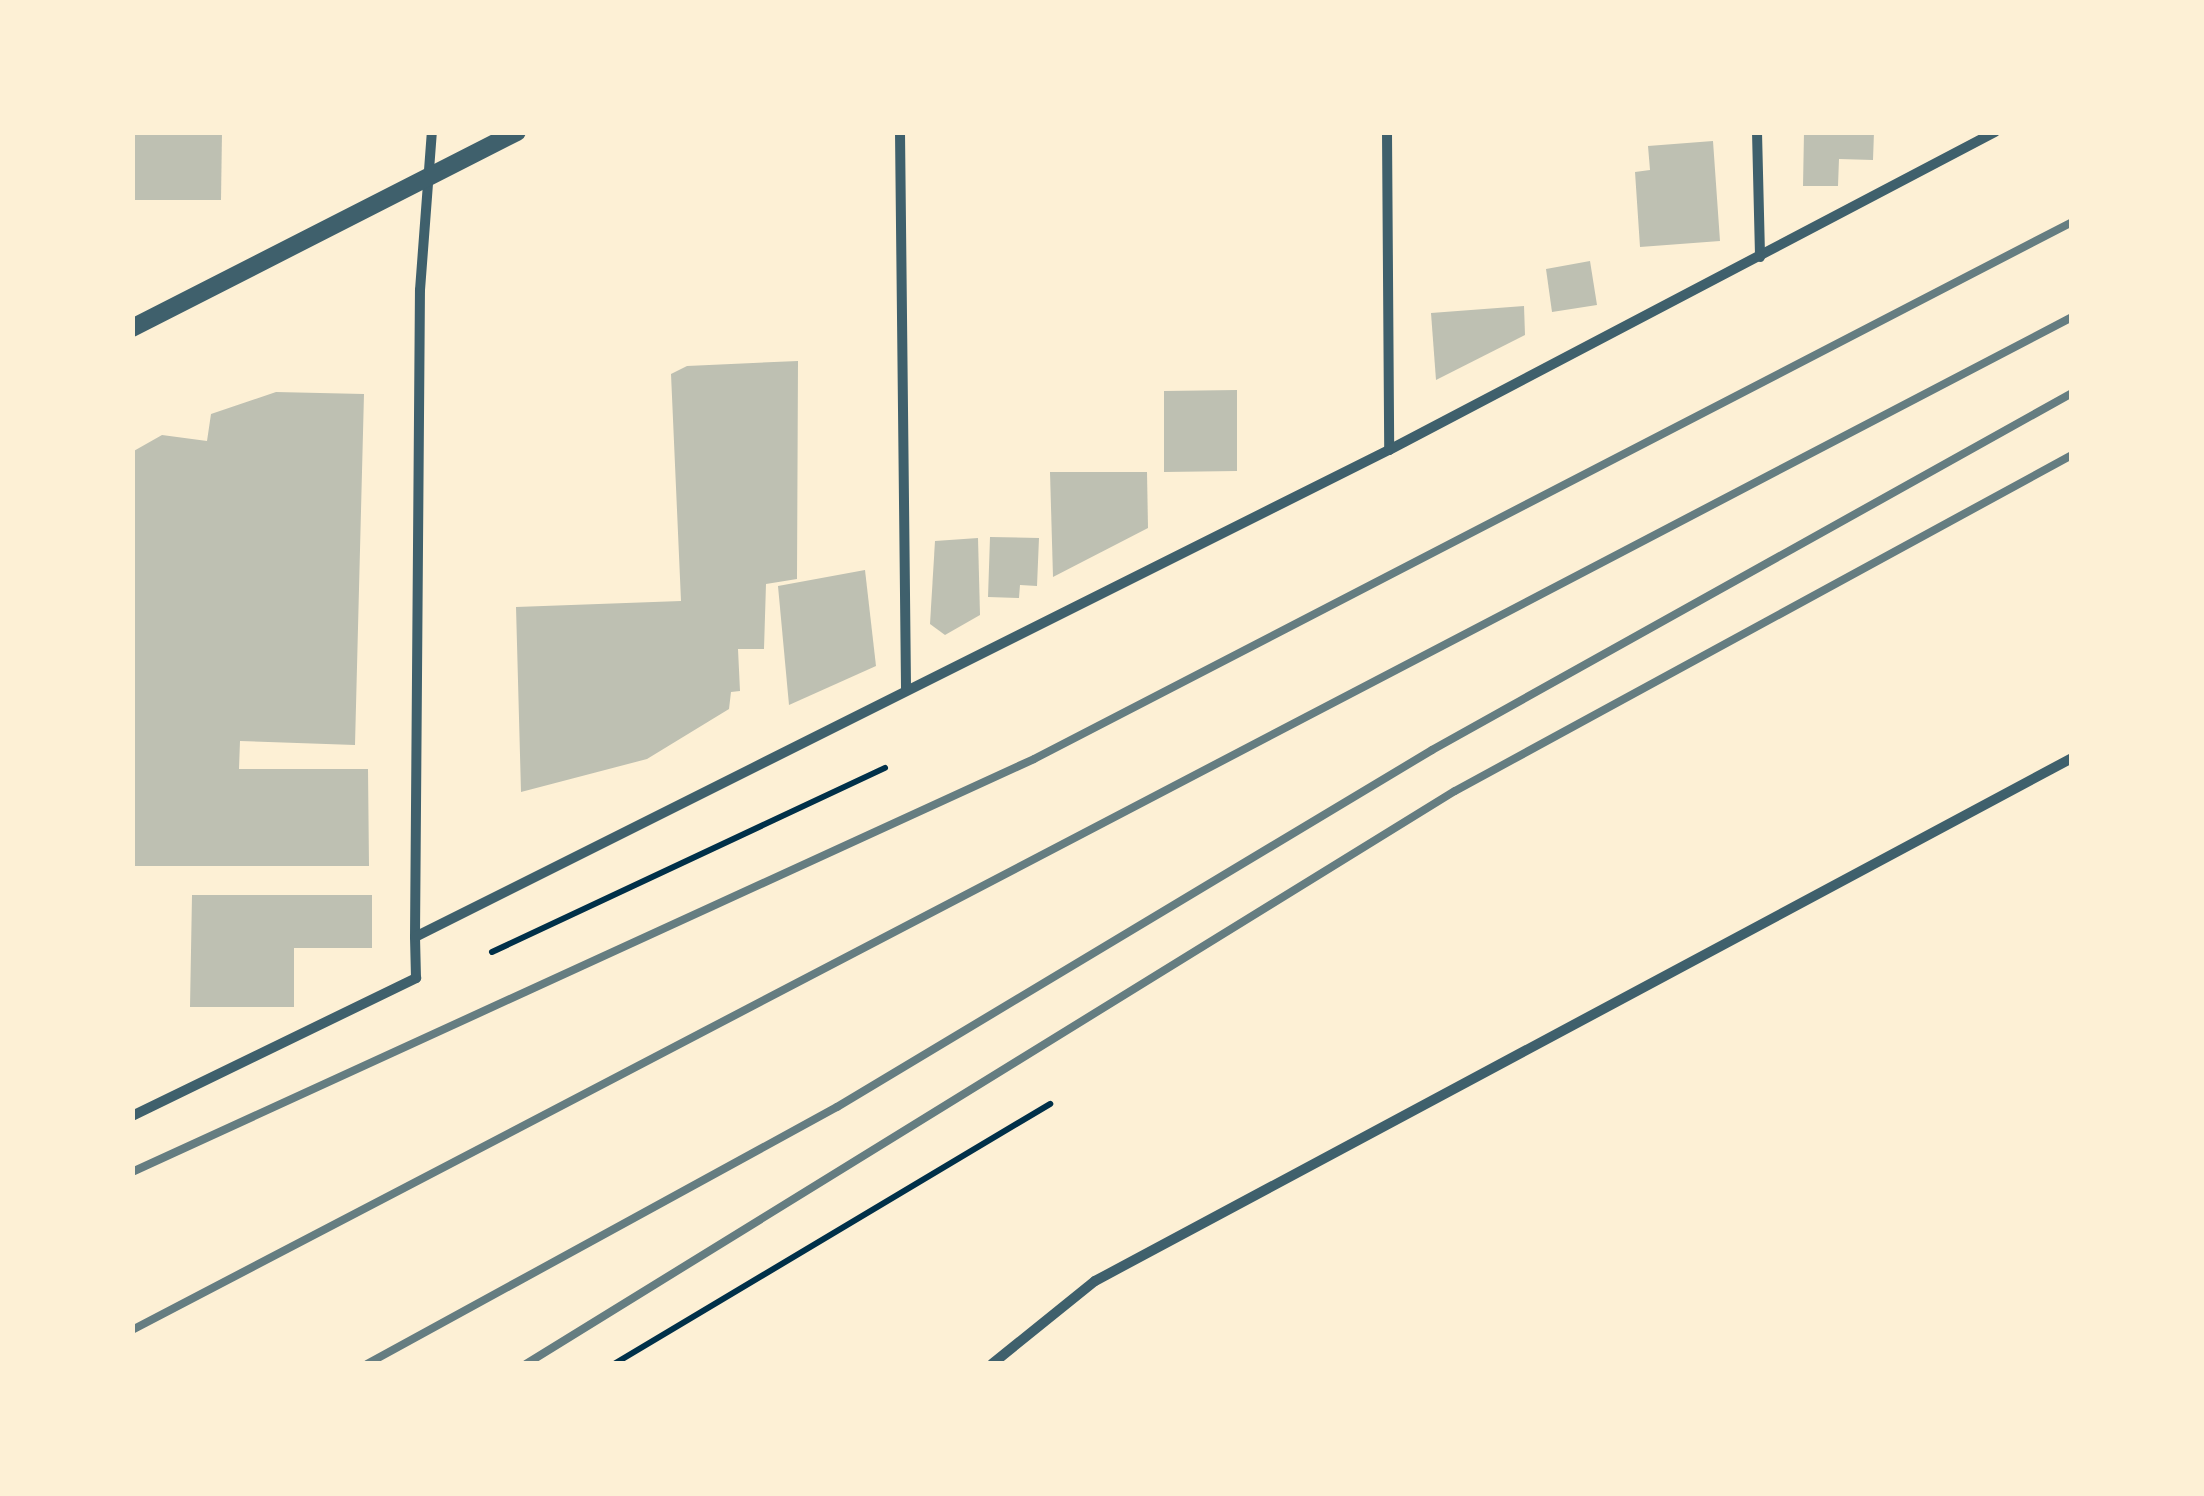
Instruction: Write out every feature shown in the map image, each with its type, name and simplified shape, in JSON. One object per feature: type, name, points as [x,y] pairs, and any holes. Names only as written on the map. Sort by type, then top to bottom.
[{"type":"street","points":[[132,1116],[416,978],[420,290],[432,132]]},
{"type":"street","points":[[132,328],[430,180],[517,132]]},
{"type":"street","points":[[900,132],[906,690]]},
{"type":"street","points":[[1387,132],[1389,450]]},
{"type":"street","points":[[1756,132],[1760,258]]},
{"type":"street","points":[[415,937],[1389,450],[1996,132]]},
{"type":"street","points":[[992,1364],[1095,1282],[2072,758]]},
{"type":"path","points":[[492,952],[885,768]]},
{"type":"path","points":[[614,1364],[1050,1104]]},
{"type":"building","points":[[132,132],[222,132],[221,200],[132,200]]},
{"type":"building","points":[[1804,132],[1874,132],[1873,160],[1839,159],[1838,186],[1803,186]]},
{"type":"building","points":[[1713,141],[1720,241],[1640,247],[1635,172],[1650,170],[1648,146]]},
{"type":"building","points":[[1590,261],[1597,305],[1552,312],[1546,269]]},
{"type":"building","points":[[1524,306],[1525,335],[1436,380],[1431,313]]},
{"type":"building","points":[[798,361],[797,579],[766,584],[764,649],[738,649],[740,691],[731,692],[729,709],[647,759],[521,792],[516,607],[681,601],[671,374],[687,366]]},
{"type":"building","points":[[1237,390],[1237,471],[1164,472],[1164,391]]},
{"type":"building","points":[[276,392],[364,394],[355,745],[240,741],[239,769],[368,769],[369,866],[132,866],[132,452],[162,435],[207,441],[211,414]]},
{"type":"building","points":[[1050,472],[1147,472],[1148,528],[1053,577]]},
{"type":"building","points":[[990,537],[1039,538],[1037,586],[1020,585],[1019,598],[988,597]]},
{"type":"building","points":[[978,538],[980,615],[945,635],[930,624],[935,541]]},
{"type":"building","points":[[865,570],[876,666],[789,705],[778,586]]},
{"type":"building","points":[[192,895],[372,895],[372,948],[294,948],[294,1007],[190,1007]]},
{"type":"railway","points":[[132,1172],[1034,759],[2072,222]]},
{"type":"railway","points":[[132,1330],[2072,317]]},
{"type":"railway","points":[[367,1364],[837,1107],[1432,750],[2072,393]]},
{"type":"railway","points":[[526,1364],[1455,791],[2072,455]]}]
